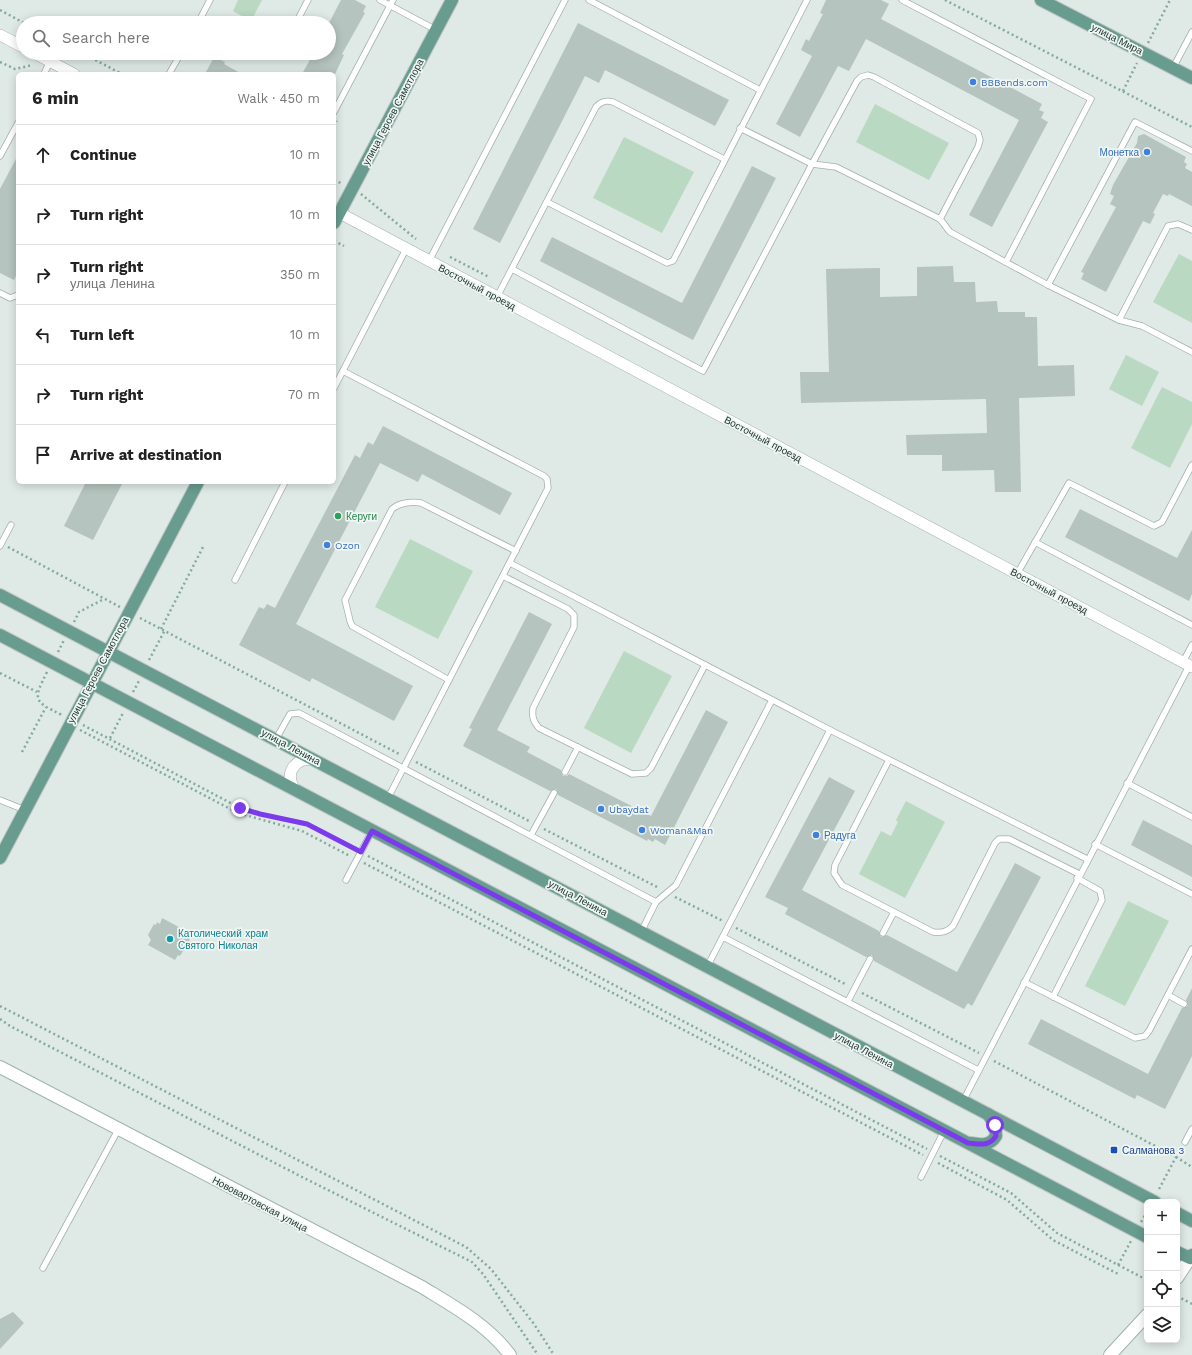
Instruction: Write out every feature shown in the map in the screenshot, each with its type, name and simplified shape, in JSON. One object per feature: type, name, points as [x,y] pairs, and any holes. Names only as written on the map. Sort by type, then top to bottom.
[{"type":"main road","name":"улица Героев Самотлора","points":[[336,216],[353,189],[452,0]]},
{"type":"main road","name":"улица Мира","points":[[1041,0],[1192,78]]},
{"type":"main road","name":"улица Героев Самотлора","points":[[0,858],[70,722],[197,484]]},
{"type":"main road","name":"улица Ленина","points":[[0,595],[1148,1199]]},
{"type":"main road","points":[[0,635],[1144,1235]]},
{"type":"main road","name":"Нововартовская улица","points":[[0,1067],[422,1288],[464,1313],[502,1344],[510,1355]]},
{"type":"main road","points":[[968,1143],[983,1145],[993,1140],[996,1130],[988,1114]]},
{"type":"main road","points":[[1180,1215],[1192,1221]]},
{"type":"main road","points":[[1180,1253],[1191,1257],[1180,1274]]},
{"type":"main road","points":[[1110,1355],[1144,1318]]},
{"type":"street","points":[[0,35],[16,43]]},
{"type":"street","points":[[50,61],[70,72]]},
{"type":"street","name":"Восточный проезд","points":[[336,216],[429,261],[1188,665]]},
{"type":"street","points":[[295,790],[290,778],[293,767],[300,760],[312,759]]},
{"type":"lane","points":[[203,16],[210,0]]},
{"type":"lane","points":[[300,16],[308,0]]},
{"type":"lane","points":[[380,0],[391,3],[437,30]]},
{"type":"lane","points":[[429,261],[565,0]]},
{"type":"lane","points":[[589,0],[760,90]]},
{"type":"lane","points":[[547,202],[666,262],[673,261],[724,159],[807,0]]},
{"type":"lane","points":[[902,0],[1091,99],[1006,262]]},
{"type":"lane","points":[[336,108],[391,3]]},
{"type":"lane","points":[[1173,68],[1192,32]]},
{"type":"lane","points":[[170,72],[177,60]]},
{"type":"lane","points":[[45,72],[50,61]]},
{"type":"lane","points":[[512,270],[703,371],[857,81],[861,77],[868,75],[978,133],[980,140],[978,147],[940,219]]},
{"type":"lane","points":[[497,297],[596,107],[600,103],[607,101],[724,159]]},
{"type":"lane","points":[[1048,285],[1135,122],[1192,151]]},
{"type":"lane","points":[[0,156],[16,127]]},
{"type":"lane","points":[[740,128],[812,164],[836,167],[940,219],[950,232],[1048,285],[1119,320],[1142,326],[1192,352]]},
{"type":"lane","points":[[1119,320],[1168,226],[1178,224],[1192,230]]},
{"type":"lane","points":[[336,384],[406,249]]},
{"type":"lane","points":[[0,293],[10,298],[16,296]]},
{"type":"lane","points":[[343,371],[547,479],[548,488],[388,798]]},
{"type":"lane","points":[[1017,574],[1069,483],[1149,526],[1158,526],[1162,522],[1192,465]]},
{"type":"lane","points":[[234,580],[284,484]]},
{"type":"lane","points":[[449,680],[352,626],[345,605],[345,600],[348,593],[392,509],[396,506],[415,502],[421,503],[516,551]]},
{"type":"lane","points":[[1,545],[11,525]]},
{"type":"lane","points":[[1036,542],[1192,625]]},
{"type":"lane","points":[[510,563],[830,730],[1087,859]]},
{"type":"lane","points":[[503,576],[568,609],[574,615],[574,627],[533,708],[532,716],[539,728],[632,774],[646,773],[652,768],[705,665]]},
{"type":"lane","points":[[962,1101],[1188,665],[1192,645]]},
{"type":"lane","points":[[641,932],[656,902],[676,885],[772,700]]},
{"type":"lane","points":[[276,739],[290,714],[299,713],[656,902]]},
{"type":"lane","points":[[707,968],[830,730]]},
{"type":"lane","points":[[565,772],[578,747]]},
{"type":"lane","points":[[889,760],[835,865],[834,873],[842,885],[934,932],[948,931],[953,926],[995,843],[999,839],[1009,839],[1078,876],[1100,891],[1102,900],[1053,997]]},
{"type":"lane","points":[[1127,783],[1192,817]]},
{"type":"lane","points":[[531,835],[554,793]]},
{"type":"lane","points":[[0,800],[25,810]]},
{"type":"lane","points":[[346,880],[372,831]]},
{"type":"lane","points":[[1095,844],[1192,894]]},
{"type":"lane","points":[[883,933],[894,912]]},
{"type":"lane","points":[[723,936],[978,1070]]},
{"type":"lane","points":[[1024,982],[1135,1038],[1145,1036],[1149,1031],[1192,949]]},
{"type":"lane","points":[[848,1001],[870,959]]},
{"type":"lane","points":[[1168,995],[1184,1004]]},
{"type":"lane","points":[[1185,1142],[1192,1128]]},
{"type":"lane","points":[[43,1268],[118,1130]]},
{"type":"lane","points":[[921,1177],[944,1131]]},
{"type":"path","points":[[945,0],[1192,127]]},
{"type":"path","points":[[0,10],[16,19]]},
{"type":"path","points":[[15,69],[34,65],[35,60]]},
{"type":"path","points":[[95,60],[118,72]]},
{"type":"path","points":[[0,62],[15,69],[17,72]]},
{"type":"path","points":[[336,181],[366,196],[415,238],[489,277]]},
{"type":"path","points":[[336,242],[344,246]]},
{"type":"path","points":[[1,545],[667,893],[986,1056],[1176,1157],[1192,1167]]},
{"type":"path","points":[[110,738],[203,547]]},
{"type":"path","points":[[0,673],[37,692],[38,699],[46,707],[70,722],[238,813],[302,831],[1007,1200],[1053,1240],[1120,1274]]},
{"type":"path","points":[[22,752],[46,707]]},
{"type":"path","points":[[70,722],[110,738],[240,808],[307,824],[1011,1193],[1056,1233],[1144,1278]]},
{"type":"path","points":[[0,1006],[466,1247],[492,1269],[534,1324],[554,1355]]},
{"type":"path","points":[[0,1019],[10,1026],[302,1177],[472,1262],[483,1274],[538,1355]]},
{"type":"path","points":[[1155,1199],[1176,1157]]},
{"type":"path","points":[[1180,1298],[1192,1304]]},
{"type":"green space","points":[[238,0],[262,0],[254,16],[242,16],[233,11]]},
{"type":"green space","points":[[875,104],[949,143],[929,180],[856,142]]},
{"type":"green space","points":[[624,137],[694,172],[662,233],[593,198]]},
{"type":"green space","points":[[1179,254],[1192,261],[1192,323],[1153,302]]},
{"type":"green space","points":[[1126,355],[1159,372],[1142,406],[1109,389]]},
{"type":"green space","points":[[1162,387],[1192,402],[1192,424],[1170,468],[1131,448]]},
{"type":"green space","points":[[410,539],[473,571],[438,639],[375,607]]},
{"type":"green space","points":[[624,651],[672,676],[631,753],[584,728]]},
{"type":"green space","points":[[906,801],[945,822],[905,898],[859,874],[881,831],[891,836],[898,822],[896,820]]},
{"type":"green space","points":[[1128,901],[1169,921],[1125,1006],[1085,986]]},
{"type":"building","points":[[341,0],[355,0],[366,6],[363,12],[365,13],[342,54],[344,55],[336,72],[303,72],[310,60],[336,60],[336,16],[333,16]]},
{"type":"building","points":[[826,0],[881,0],[889,4],[881,19],[1042,104],[1039,110],[1044,112],[1041,118],[1048,122],[992,227],[969,215],[1019,120],[866,39],[849,71],[838,66],[800,137],[776,124],[812,56],[801,50],[806,39],[809,41],[823,14],[820,13]]},
{"type":"building","points":[[578,23],[729,100],[715,126],[605,70],[599,83],[585,76],[500,243],[473,229]]},
{"type":"building","points":[[212,60],[221,60],[225,62],[224,64],[238,72],[206,72]]},
{"type":"building","points":[[1144,134],[1186,157],[1184,162],[1187,164],[1185,168],[1192,172],[1192,206],[1169,194],[1168,196],[1163,194],[1153,213],[1155,214],[1150,224],[1143,221],[1106,292],[1081,279],[1084,273],[1081,272],[1116,207],[1110,204],[1114,196],[1110,194],[1113,185],[1137,143],[1138,136]]},
{"type":"building","points":[[16,159],[16,276],[14,280],[0,273],[0,189]]},
{"type":"building","points":[[752,166],[776,178],[693,340],[540,261],[552,237],[682,303]]},
{"type":"building","points":[[953,266],[954,282],[975,282],[976,302],[997,301],[998,312],[1025,312],[1025,317],[1037,317],[1038,366],[1074,365],[1075,396],[1019,398],[1021,492],[995,492],[994,470],[942,471],[942,455],[907,455],[906,435],[987,433],[986,399],[801,403],[800,372],[829,372],[826,269],[880,268],[880,297],[917,296],[917,267]]},
{"type":"building","points":[[383,426],[512,493],[500,515],[422,474],[418,482],[380,463],[296,624],[413,686],[394,721],[312,678],[310,682],[239,645],[259,607],[264,609],[267,604],[275,608],[355,455],[360,458],[368,442],[373,445]]},
{"type":"building","points":[[85,484],[122,484],[93,540],[64,526]]},
{"type":"building","points":[[1080,509],[1177,558],[1192,530],[1192,594],[1189,601],[1065,537]]},
{"type":"building","points":[[529,612],[552,624],[497,730],[530,747],[527,752],[561,770],[563,776],[567,776],[569,774],[651,816],[706,710],[728,722],[665,845],[655,839],[653,842],[648,839],[647,841],[558,795],[556,789],[550,791],[463,746],[472,729],[469,728]]},
{"type":"building","points":[[829,777],[855,791],[802,890],[879,931],[881,937],[887,935],[957,972],[1015,863],[1041,877],[972,1006],[968,1003],[964,1009],[874,961],[872,955],[866,957],[785,914],[788,908],[765,897]]},
{"type":"building","points":[[1143,820],[1192,845],[1192,877],[1131,845]]},
{"type":"building","name":"Католический храм Святого Николая","points":[[162,918],[190,933],[187,937],[190,939],[180,956],[178,955],[175,960],[148,945],[151,940],[148,935],[154,924],[156,925],[157,922],[160,924]]},
{"type":"building","points":[[1192,988],[1192,1056],[1165,1109],[1137,1095],[1135,1099],[1028,1044],[1041,1019],[1148,1074],[1182,1008],[1188,1006],[1186,1000]]},
{"type":"building","points":[[13,1312],[24,1323],[0,1349],[0,1319]]},
{"type":"place","name":"BBBends.com","points":[[973,82]]},
{"type":"place","name":"Монетка","points":[[1147,152]]},
{"type":"place","name":"Керуги","points":[[338,516]]},
{"type":"place","name":"Ozon","points":[[327,545]]},
{"type":"place","name":"Ubaydat","points":[[601,809]]},
{"type":"place","name":"Woman&Man","points":[[642,830]]},
{"type":"place","name":"Радуга","points":[[816,835]]},
{"type":"place","name":"Католический храм Святого Николая","points":[[170,939]]},
{"type":"place","name":"Салманова 3","points":[[1114,1150]]},
{"type":"route","points":[[240,808],[307,824],[361,852],[372,831],[968,1143],[983,1145],[989,1143],[996,1136],[995,1125]]}]
